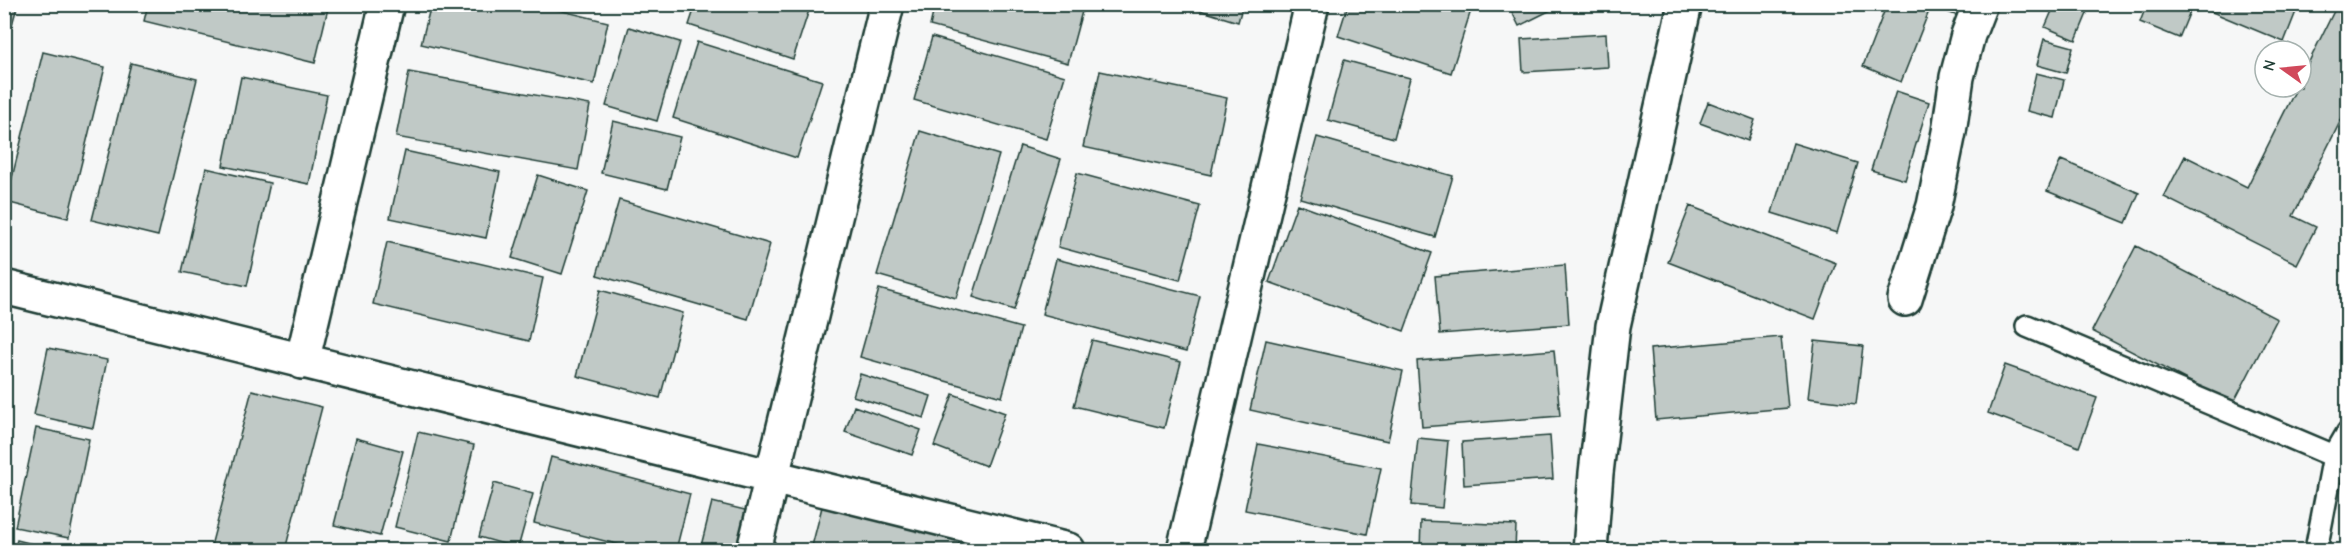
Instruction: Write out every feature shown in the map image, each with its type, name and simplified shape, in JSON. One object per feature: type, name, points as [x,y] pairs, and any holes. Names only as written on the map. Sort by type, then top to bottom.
[{"type":"street","points":[[302,362],[387,4]]},
{"type":"street","points":[[754,550],[887,4]]},
{"type":"street","points":[[1184,550],[1312,4]]},
{"type":"street","points":[[1590,550],[1596,473],[1613,326],[1685,4]]},
{"type":"street","points":[[1905,299],[1934,206],[1950,132],[1957,77],[1968,35],[1980,4]]},
{"type":"street","points":[[4,287],[1068,550]]},
{"type":"lane","points":[[2027,326],[2334,456]]},
{"type":"lane","points":[[2316,550],[2334,456],[2348,432]]},
{"type":"building","points":[[4,4],[17,7],[4,53]]},
{"type":"building","points":[[148,4],[329,4],[315,63],[144,21]]},
{"type":"building","points":[[431,4],[534,4],[608,22],[594,84],[421,44]]},
{"type":"building","points":[[696,4],[811,4],[793,59],[689,25]]},
{"type":"building","points":[[935,4],[1084,4],[1068,63],[930,26]]},
{"type":"building","points":[[1180,4],[1243,4],[1238,22]]},
{"type":"building","points":[[1348,4],[1473,4],[1451,73],[1338,36]]},
{"type":"building","points":[[1508,4],[1563,4],[1519,26]]},
{"type":"building","points":[[1887,4],[1962,4],[1958,16],[1931,6],[1901,82],[1863,66]]},
{"type":"building","points":[[2055,4],[2091,4],[2076,40],[2045,27]]},
{"type":"building","points":[[2147,4],[2193,4],[2179,38],[2140,22]]},
{"type":"building","points":[[2193,4],[2299,4],[2285,39],[2277,39]]},
{"type":"building","points":[[2335,9],[2348,16],[2348,106],[2293,216],[2316,227],[2297,264],[2164,197],[2185,156],[2247,187],[2291,99],[2313,99],[2313,54]]},
{"type":"building","points":[[629,27],[680,42],[657,121],[606,106]]},
{"type":"building","points":[[1606,34],[1608,67],[1523,72],[1521,39]]},
{"type":"building","points":[[932,37],[1065,76],[1046,139],[914,100]]},
{"type":"building","points":[[2044,39],[2073,47],[2066,73],[2037,65]]},
{"type":"building","points":[[697,42],[822,81],[797,158],[673,118]]},
{"type":"building","points":[[43,52],[105,67],[68,218],[6,202]]},
{"type":"building","points":[[1344,60],[1410,78],[1394,138],[1328,120]]},
{"type":"building","points":[[131,63],[197,79],[158,236],[92,220]]},
{"type":"building","points":[[1100,71],[1227,98],[1211,175],[1083,147]]},
{"type":"building","points":[[409,72],[590,105],[578,170],[396,137]]},
{"type":"building","points":[[2036,73],[2064,80],[2055,118],[2027,111]]},
{"type":"building","points":[[241,77],[327,95],[309,184],[223,166]]},
{"type":"building","points":[[1896,91],[1929,102],[1905,180],[1871,170]]},
{"type":"building","points":[[1708,102],[1755,120],[1748,141],[1700,123]]},
{"type":"building","points":[[613,121],[680,137],[667,189],[601,173]]},
{"type":"building","points":[[920,131],[999,155],[956,298],[877,275]]},
{"type":"building","points":[[1317,137],[1453,176],[1435,237],[1300,198]]},
{"type":"building","points":[[1793,143],[1858,163],[1837,233],[1772,213]]},
{"type":"building","points":[[1020,146],[1061,159],[1014,310],[973,297]]},
{"type":"building","points":[[405,151],[500,172],[486,238],[390,218]]},
{"type":"building","points":[[2061,160],[2139,193],[2126,223],[2047,191]]},
{"type":"building","points":[[206,168],[270,183],[247,286],[182,272]]},
{"type":"building","points":[[1077,173],[1200,206],[1180,280],[1058,247]]},
{"type":"building","points":[[538,175],[588,191],[562,274],[512,258]]},
{"type":"building","points":[[619,200],[770,244],[748,319],[597,275]]},
{"type":"building","points":[[1297,204],[1432,253],[1404,331],[1269,282]]},
{"type":"building","points":[[1690,206],[1836,263],[1815,319],[1668,262]]},
{"type":"building","points":[[387,242],[543,278],[529,341],[373,304]]},
{"type":"building","points":[[2136,246],[2277,319],[2233,404],[2092,331]]},
{"type":"building","points":[[1056,259],[1200,296],[1186,352],[1042,314]]},
{"type":"building","points":[[1565,265],[1569,324],[1440,334],[1435,276]]},
{"type":"building","points":[[879,289],[1021,328],[1002,397],[860,357]]},
{"type":"building","points":[[600,290],[683,313],[660,398],[577,376]]},
{"type":"building","points":[[1781,337],[1788,408],[1656,420],[1650,349]]},
{"type":"building","points":[[1092,340],[1181,362],[1164,428],[1074,406]]},
{"type":"building","points":[[1266,340],[1403,371],[1388,441],[1250,410]]},
{"type":"building","points":[[1815,341],[1863,346],[1856,404],[1808,398]]},
{"type":"building","points":[[48,348],[107,360],[93,428],[34,415]]},
{"type":"building","points":[[1554,350],[1560,416],[1422,427],[1417,361]]},
{"type":"building","points":[[2005,365],[2097,398],[2079,447],[1988,413]]},
{"type":"building","points":[[860,374],[931,396],[924,418],[853,396]]},
{"type":"building","points":[[252,390],[322,407],[285,550],[210,550]]},
{"type":"building","points":[[953,394],[1005,413],[986,466],[934,446]]},
{"type":"building","points":[[854,406],[921,430],[912,455],[845,432]]},
{"type":"building","points":[[36,428],[89,439],[69,538],[15,527]]},
{"type":"building","points":[[418,432],[474,445],[451,541],[395,527]]},
{"type":"building","points":[[1550,436],[1553,479],[1464,485],[1462,442]]},
{"type":"building","points":[[356,438],[403,451],[380,536],[334,525]]},
{"type":"building","points":[[1418,438],[1448,441],[1442,508],[1411,505]]},
{"type":"building","points":[[1258,444],[1381,468],[1367,534],[1245,510]]},
{"type":"building","points":[[551,457],[690,494],[676,550],[640,550],[534,523]]},
{"type":"building","points":[[494,483],[533,494],[518,548],[479,537]]},
{"type":"building","points":[[712,502],[749,511],[740,550],[700,550]]},
{"type":"building","points":[[823,503],[960,536],[957,550],[811,550]]},
{"type":"building","points":[[1421,521],[1516,525],[1515,550],[1420,550]]},
{"type":"building","points":[[17,540],[56,550],[14,550]]},
{"type":"building","points":[[399,543],[431,550],[398,550]]}]
